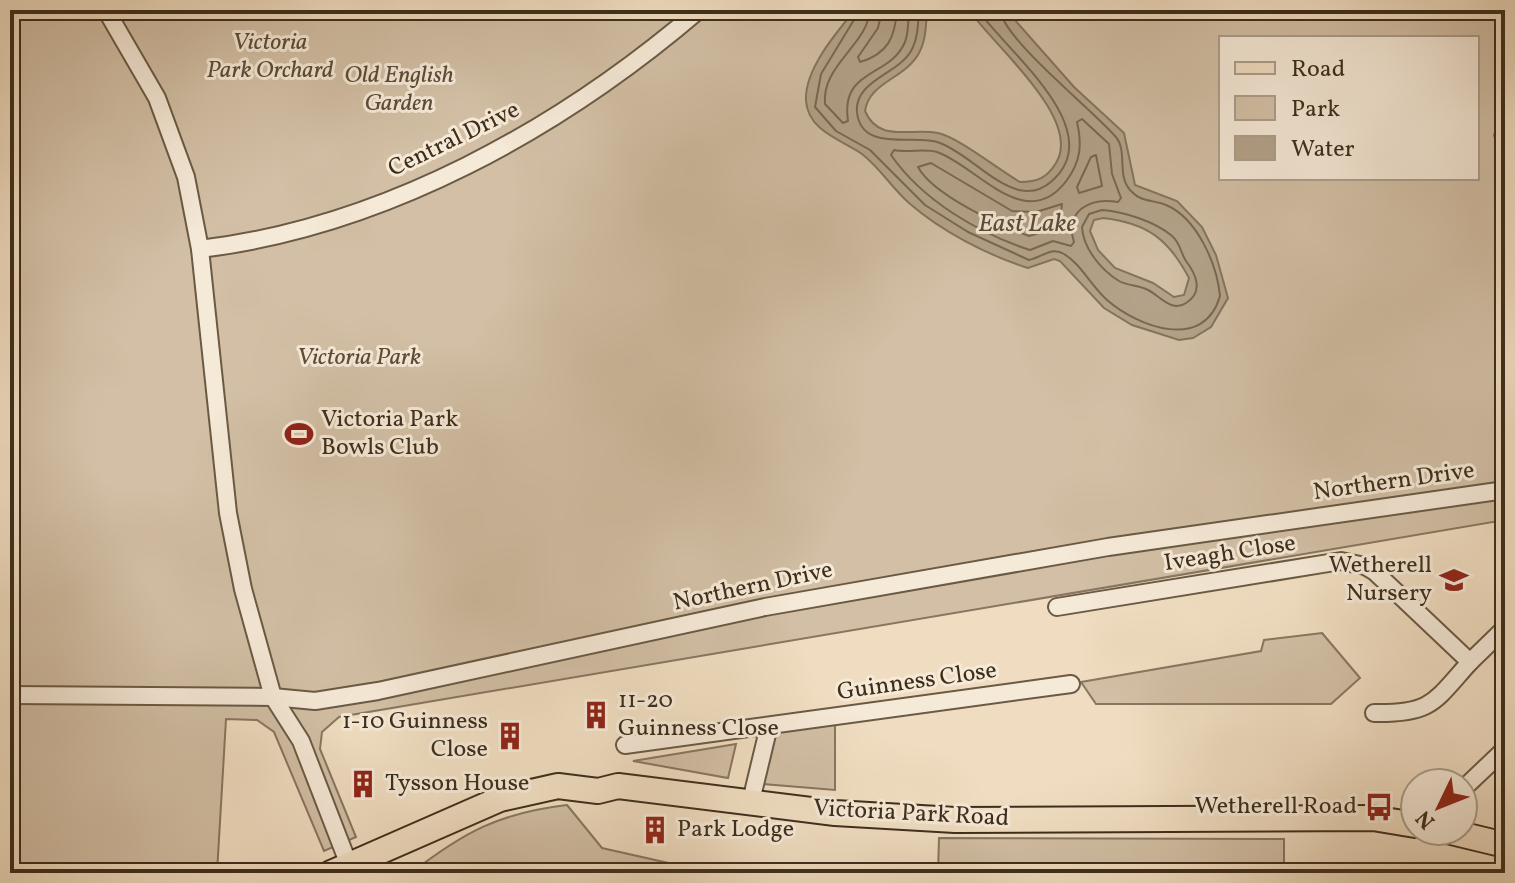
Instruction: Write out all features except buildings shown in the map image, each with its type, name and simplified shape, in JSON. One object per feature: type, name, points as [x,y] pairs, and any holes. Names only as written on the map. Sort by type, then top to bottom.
[{"type":"main road","name":"Victoria Park Road","points":[[340,869],[500,799],[558,786],[598,791],[618,786],[835,813],[955,820],[1373,818],[1399,822]]},
{"type":"main road","points":[[1479,839],[1505,845]]},
{"type":"street","points":[[106,10],[146,76],[175,143],[194,211],[228,513],[243,589],[273,697],[301,741],[340,869]]},
{"type":"street","name":"Central Drive","points":[[200,249],[294,233],[374,205],[465,166],[540,124],[699,10]]},
{"type":"street","name":"Northern Drive","points":[[10,695],[273,697],[315,701],[378,691],[795,602],[1108,547],[1505,490]]},
{"type":"street","name":"Iveagh Close","points":[[1057,607],[1323,563],[1354,562],[1375,572],[1470,662]]},
{"type":"street","points":[[1374,713],[1421,710],[1432,704],[1505,628]]},
{"type":"street","name":"Guinness Close","points":[[625,745],[1071,684]]},
{"type":"street","points":[[751,801],[769,726]]},
{"type":"street","points":[[1479,774],[1505,749]]},
{"type":"green space","name":"Victoria Park","points":[[10,10],[1505,10],[1505,520],[339,717],[322,732],[320,749],[356,837],[324,851],[274,732],[257,720],[226,719],[217,873],[10,873]]},
{"type":"green space","points":[[1322,633],[1360,678],[1331,704],[1096,704],[1081,682],[1261,651],[1264,640]]},
{"type":"green space","points":[[835,724],[835,790],[763,784],[775,732]]},
{"type":"green space","points":[[736,744],[728,778],[633,761]]},
{"type":"green space","points":[[567,805],[602,848],[713,873],[411,873],[448,846],[483,827],[521,813]]},
{"type":"green space","points":[[939,838],[1284,839],[1284,873],[938,873]]},
{"type":"water","name":"East Lake","points":[[855,10],[927,10],[919,53],[905,69],[873,93],[865,111],[871,121],[887,131],[938,133],[967,147],[1020,182],[1032,181],[1045,176],[1056,163],[1061,145],[1057,125],[1032,83],[969,10],[1006,10],[1074,87],[1124,133],[1135,185],[1177,201],[1202,227],[1216,255],[1228,298],[1211,327],[1193,338],[1179,340],[1132,325],[1104,308],[1060,261],[1054,259],[1028,268],[981,249],[922,213],[862,154],[819,127],[808,111],[806,101],[810,77],[823,52]],"holes":[[[1094,220],[1119,220],[1145,229],[1173,253],[1189,278],[1184,295],[1174,297],[1153,283],[1115,268],[1098,250],[1090,231]]]},
{"type":"water","points":[[1505,111],[1505,156],[1501,157],[1494,135]]},
{"type":"place","name":"Victoria Park Bowls Club","points":[[299,434]]},
{"type":"place","name":"Wetherell Nursery","points":[[1454,580]]},
{"type":"place","name":"11-20 Guinness Close","points":[[596,715]]},
{"type":"place","name":"1-10 Guinness Close","points":[[510,736]]},
{"type":"place","name":"Tysson House","points":[[363,784]]},
{"type":"place","name":"Wetherell Road","points":[[1379,807]]},
{"type":"place","name":"Park Lodge","points":[[655,830]]},
{"type":"park label","name":"Victoria Park Orchard","points":[[270,57]]},
{"type":"park label","name":"Old English Garden","points":[[399,90]]}]
